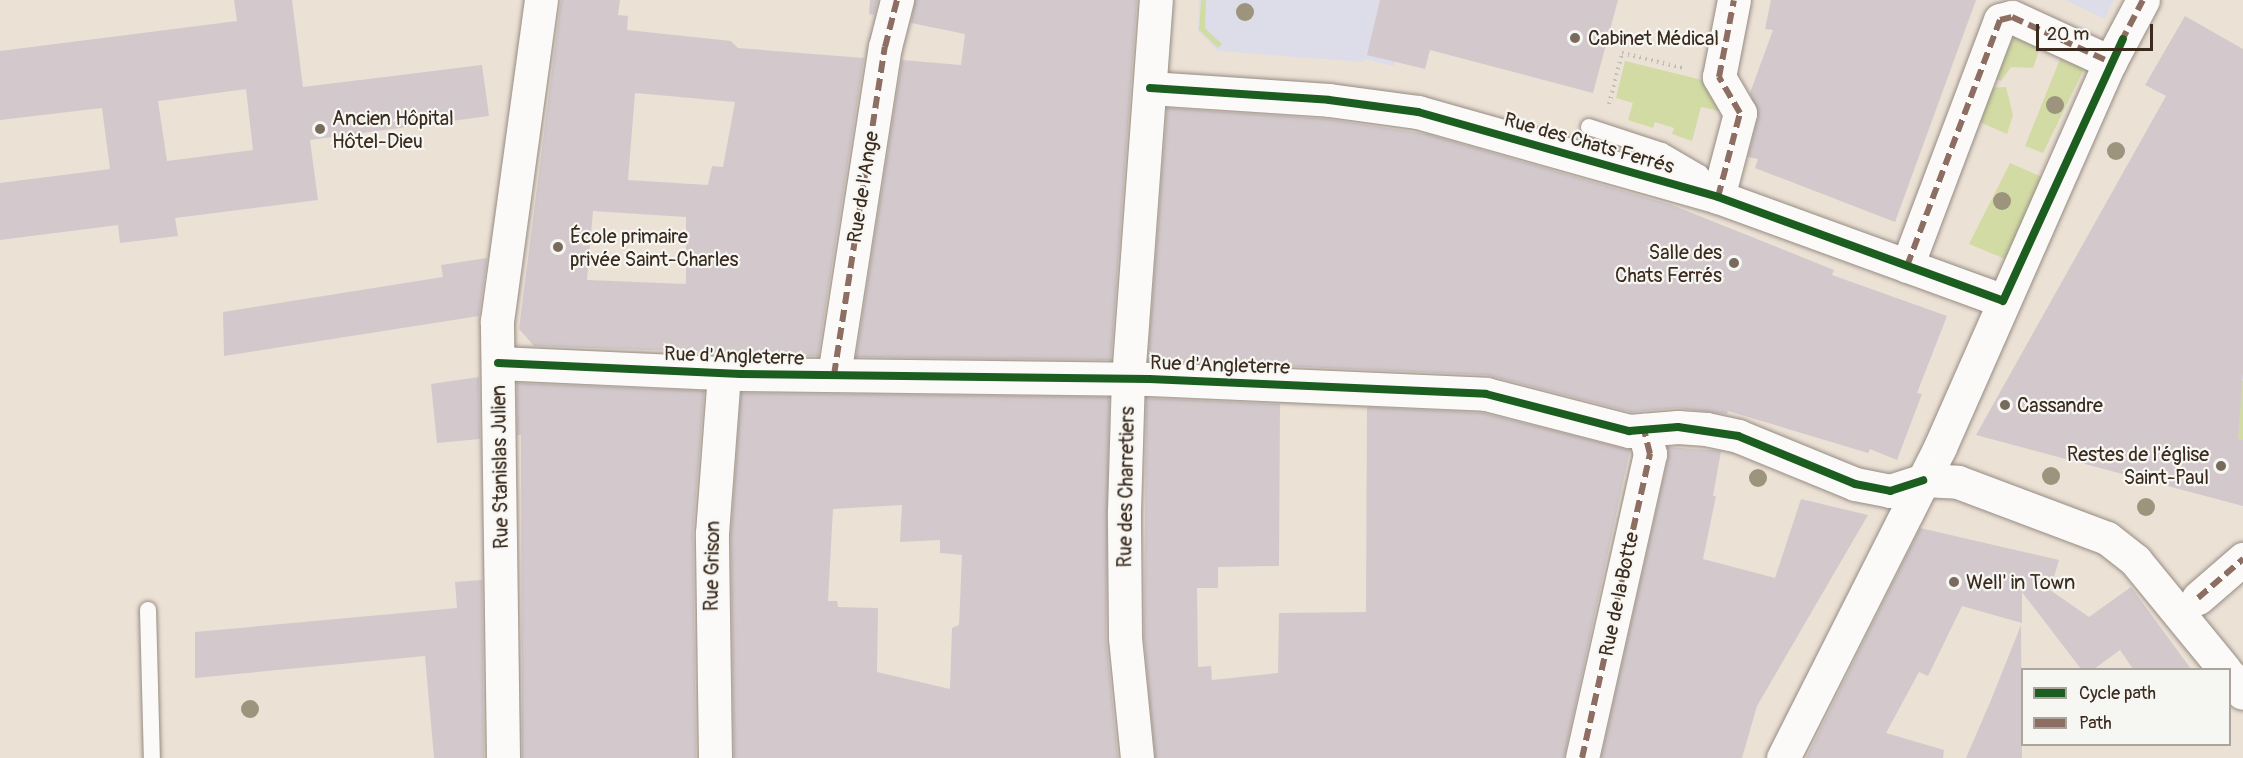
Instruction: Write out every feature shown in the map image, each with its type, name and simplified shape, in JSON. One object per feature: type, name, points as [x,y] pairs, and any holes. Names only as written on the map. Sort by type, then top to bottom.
[{"type":"street","name":"Rue Stanislas Julien","points":[[503,758],[497,321],[541,0]]},
{"type":"street","name":"Rue de l'Ange","points":[[834,375],[885,47],[897,0]]},
{"type":"street","name":"Rue des Charretiers","points":[[1137,758],[1125,638],[1128,379],[1156,0]]},
{"type":"street","points":[[1718,197],[1740,113],[1719,77],[1734,0]]},
{"type":"street","points":[[1783,758],[1923,480],[2117,50],[2143,0]]},
{"type":"street","points":[[1907,266],[2000,20],[2012,17],[2117,50]]},
{"type":"street","name":"Rue des Chats Ferrés","points":[[1150,88],[1329,100],[1418,112],[1718,197],[2003,301]]},
{"type":"street","name":"Rue d'Angleterre","points":[[498,363],[724,374],[1128,379],[1486,394],[1629,430],[1678,427],[1738,436],[1835,478],[1878,489],[1890,491],[1923,480]]},
{"type":"street","name":"Rue Grison","points":[[715,758],[712,533],[724,374]]},
{"type":"street","name":"Rue de la Botte","points":[[1582,758],[1650,454],[1644,430]]},
{"type":"street","points":[[1923,480],[1958,482],[2107,538],[2194,611],[2224,668]]},
{"type":"street","points":[[2194,611],[2243,558]]},
{"type":"street","points":[[2231,678],[2243,693]]},
{"type":"lane","points":[[1589,127],[1662,151],[1700,173],[1718,197]]},
{"type":"lane","points":[[148,610],[152,758]]},
{"type":"path","points":[[1606,116],[1622,53],[1719,77]]},
{"type":"shaded area","points":[[1199,0],[1407,0],[1394,66],[1364,59],[1363,62],[1218,51],[1198,31]]},
{"type":"shaded area","points":[[2065,0],[2114,0],[2105,19]]},
{"type":"green space","points":[[1201,0],[1206,0],[1205,28],[1222,44],[1218,48],[1199,30]]},
{"type":"green space","points":[[2017,32],[2042,42],[2033,68],[2011,67],[2001,81],[1992,78]]},
{"type":"green space","points":[[2062,54],[2086,65],[2043,153],[2025,146]]},
{"type":"green space","points":[[1625,61],[1706,81],[1725,112],[1701,107],[1692,141],[1672,134],[1674,128],[1655,122],[1653,128],[1628,120],[1633,103],[1616,98]]},
{"type":"green space","points":[[2006,87],[2013,115],[2007,134],[1973,119],[1987,88]]},
{"type":"green space","points":[[2010,163],[2044,178],[2005,259],[1969,244]]},
{"type":"green space","points":[[2243,381],[2243,440],[2238,438],[2239,382]]},
{"type":"building","name":"Ancien Hôpital Hôtel-Dieu","points":[[234,0],[292,0],[303,87],[482,65],[489,116],[310,140],[318,200],[175,218],[178,236],[120,243],[118,225],[0,240],[0,183],[110,169],[102,108],[0,120],[0,51],[237,21]],"holes":[[[246,89],[253,150],[167,161],[158,101]]]},
{"type":"building","points":[[561,0],[620,0],[618,15],[628,16],[627,30],[731,41],[738,48],[864,58],[818,356],[534,346],[519,329]],"holes":[[[635,93],[735,102],[723,167],[712,166],[708,185],[628,180]],[[593,211],[686,217],[686,284],[587,280]]]},
{"type":"building","points":[[870,0],[878,0],[874,15],[869,14]]},
{"type":"building","points":[[915,0],[1137,0],[1111,360],[856,357],[902,60],[961,65],[965,34],[911,23]]},
{"type":"building","points":[[1380,0],[1618,0],[1593,93],[1430,50],[1425,69],[1367,55]]},
{"type":"building","points":[[1771,0],[1976,0],[1895,222],[1755,168],[1758,159],[1748,157],[1758,117],[1750,93],[1773,30],[1765,29]]},
{"type":"building","points":[[2185,16],[2243,49],[2243,374],[2238,438],[2243,440],[2243,506],[1976,435],[2166,96],[2145,85]]},
{"type":"building","points":[[1167,108],[1327,119],[1427,134],[1672,205],[1834,270],[1832,275],[1947,316],[1917,393],[1922,394],[1897,460],[1870,449],[1868,453],[1728,411],[1727,414],[1677,408],[1631,412],[1487,375],[1148,360]]},
{"type":"building","points":[[487,258],[479,316],[224,356],[223,312],[443,277],[441,265]]},
{"type":"building","points":[[479,377],[480,439],[437,443],[431,384]]},
{"type":"building","points":[[517,383],[704,391],[693,533],[696,758],[522,758],[521,435],[517,435]]},
{"type":"building","points":[[741,393],[1109,397],[1106,637],[1118,758],[734,758],[731,534]],"holes":[[[902,505],[900,542],[940,540],[940,553],[962,555],[959,625],[952,628],[950,689],[877,672],[878,608],[838,607],[837,601],[828,601],[833,509]]]},
{"type":"building","points":[[1146,398],[1280,404],[1279,566],[1218,567],[1218,588],[1197,588],[1198,667],[1211,666],[1212,680],[1278,673],[1279,613],[1366,612],[1367,407],[1483,413],[1630,450],[1564,758],[1155,758],[1144,636]]},
{"type":"building","points":[[1667,447],[1721,451],[1713,496],[1716,496],[1703,559],[1775,578],[1801,499],[1868,515],[1757,706],[1742,758],[1601,758],[1668,458]]},
{"type":"building","points":[[1920,528],[2059,560],[2050,590],[2089,617],[2131,587],[2190,668],[2132,668],[2120,650],[2095,668],[2080,668],[2022,592],[2022,623],[1962,606],[1928,676],[1919,672],[1886,733],[1944,750],[1943,758],[1806,758]]},
{"type":"building","points":[[482,580],[484,758],[434,758],[425,656],[195,678],[195,632],[457,608],[455,582]]},
{"type":"building","points":[[2021,625],[2022,758],[1966,758]]},
{"type":"marked path","points":[[834,375],[885,47],[897,0]]},
{"type":"marked path","points":[[1718,197],[1740,113],[1719,77],[1734,0]]},
{"type":"marked path","points":[[2121,42],[2143,0]]},
{"type":"marked path","points":[[1907,266],[2000,20],[2012,17],[2110,62]]},
{"type":"marked path","points":[[1582,758],[1650,454],[1644,430]]},
{"type":"marked path","points":[[2198,598],[2243,559]]},
{"type":"cycle path","points":[[1150,88],[1329,100],[1418,112],[1718,197],[2003,301],[2123,39]]},
{"type":"cycle path","points":[[498,363],[741,374],[1149,379],[1486,394],[1629,431],[1678,427],[1738,436],[1855,484],[1890,491],[1923,480]]},
{"type":"place","name":"Cabinet Médical","points":[[1575,38]]},
{"type":"place","name":"Ancien Hôpital Hôtel-Dieu","points":[[320,129]]},
{"type":"place","name":"École primaire privée Saint-Charles","points":[[558,247]]},
{"type":"place","name":"Salle des Chats Ferrés","points":[[1734,263]]},
{"type":"place","name":"Cassandre","points":[[2005,405]]},
{"type":"place","name":"Restes de l'église Saint-Paul","points":[[2221,466]]},
{"type":"place","name":"Well' in Town","points":[[1954,582]]}]
